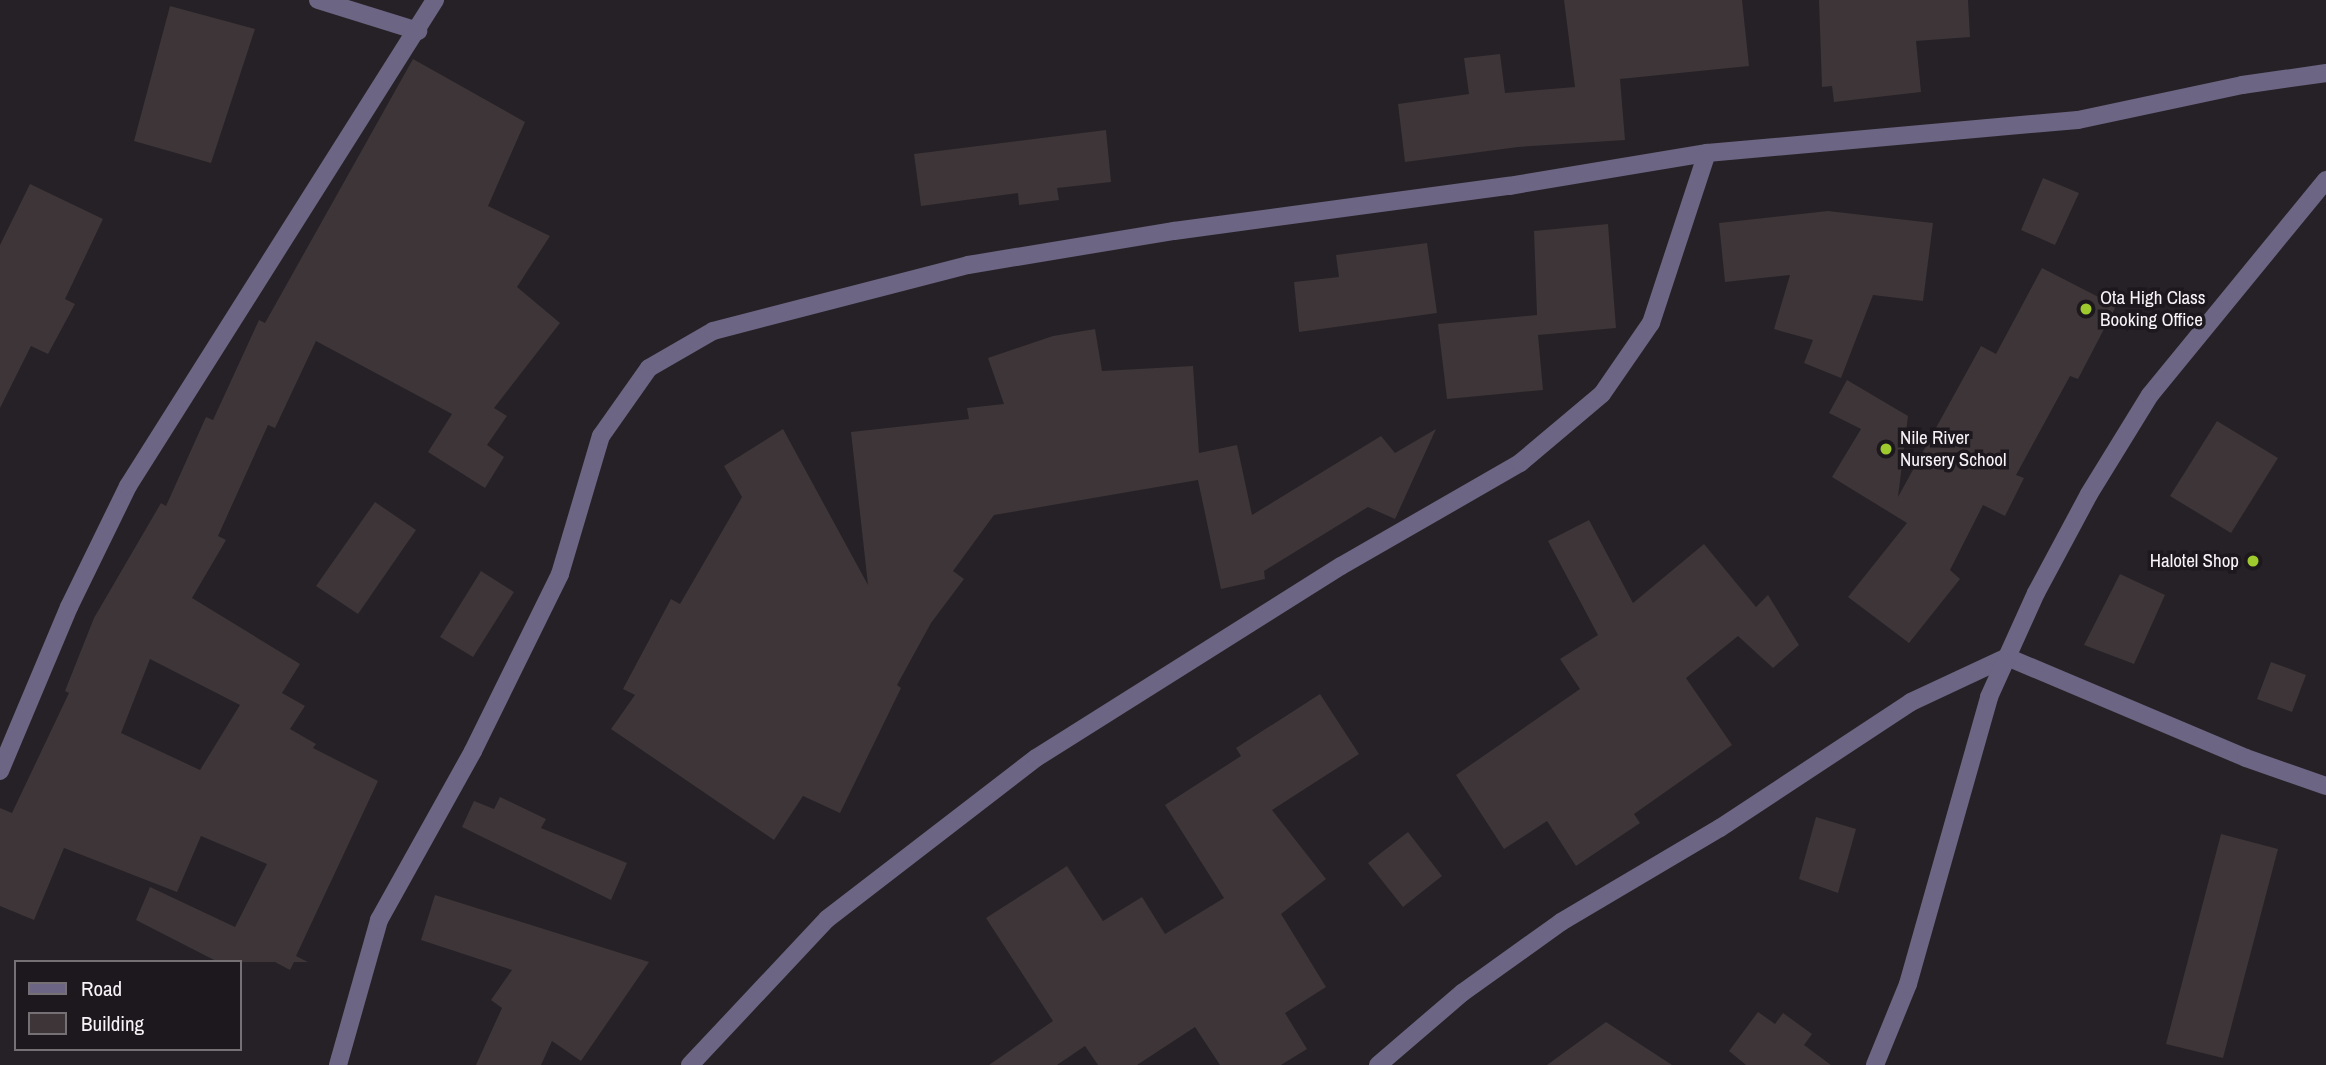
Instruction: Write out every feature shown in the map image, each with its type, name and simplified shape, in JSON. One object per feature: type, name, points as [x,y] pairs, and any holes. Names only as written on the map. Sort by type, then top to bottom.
[{"type":"street","points":[[318,0],[418,31]]},
{"type":"street","points":[[0,771],[69,607],[128,486],[418,31],[435,0]]},
{"type":"street","points":[[338,1065],[379,920],[473,751],[560,574],[601,436],[649,368],[713,331],[968,265],[1707,153],[2078,120],[2242,85],[2326,74]]},
{"type":"street","points":[[690,1065],[827,919],[1036,758],[1341,566],[1520,463],[1602,394],[1651,323],[1707,153]]},
{"type":"street","points":[[1875,1065],[1908,984],[1989,697],[2089,494],[2150,395],[2326,180]]},
{"type":"street","points":[[1378,1065],[1462,993],[1561,922],[1709,835],[1911,702],[2007,657],[2246,758],[2326,786]]},
{"type":"building","points":[[1564,0],[1742,0],[1749,66],[1620,79],[1625,140],[1518,147],[1405,162],[1398,104],[1469,94],[1464,58],[1500,54],[1505,93],[1575,87]]},
{"type":"building","points":[[1819,0],[1968,0],[1970,37],[1916,41],[1921,92],[1834,102],[1832,86],[1822,87]]},
{"type":"building","points":[[170,6],[255,29],[211,163],[134,141]]},
{"type":"building","points":[[413,59],[525,122],[488,206],[550,236],[517,287],[560,323],[494,408],[507,416],[487,445],[504,457],[485,488],[428,452],[452,414],[316,341],[275,428],[268,425],[218,536],[226,540],[192,598],[300,664],[282,693],[305,706],[290,729],[316,744],[313,748],[378,781],[296,956],[308,962],[294,962],[290,970],[275,962],[214,960],[136,920],[150,887],[235,927],[267,864],[201,836],[177,892],[64,848],[34,920],[0,906],[0,808],[12,813],[69,693],[65,691],[94,618],[161,503],[166,506],[206,417],[213,420],[259,320],[265,323]],"holes":[[[150,659],[240,705],[200,770],[121,733]]]},
{"type":"building","points":[[1106,130],[1111,182],[1057,188],[1059,200],[1019,205],[1018,193],[921,206],[914,154]]},
{"type":"building","points":[[2043,178],[2079,193],[2055,245],[2021,230]]},
{"type":"building","points":[[30,184],[103,219],[65,299],[75,304],[48,354],[31,346],[0,408],[0,245]]},
{"type":"building","points":[[1828,211],[1933,223],[1923,301],[1873,295],[1841,378],[1804,363],[1813,340],[1774,329],[1790,275],[1725,282],[1719,223]]},
{"type":"building","points":[[1608,224],[1616,328],[1538,335],[1543,390],[1447,399],[1438,324],[1537,315],[1534,231]]},
{"type":"building","points":[[1427,243],[1437,313],[1299,332],[1294,282],[1339,277],[1336,255]]},
{"type":"building","points":[[2042,268],[2116,306],[2078,379],[2070,376],[2016,475],[2024,478],[2005,516],[1983,505],[1950,570],[1960,579],[1909,643],[1848,597],[1907,523],[1832,477],[1861,429],[1829,413],[1847,380],[1908,416],[1898,497],[1981,346],[1996,354]]},
{"type":"building","points":[[1095,329],[1102,371],[1193,366],[1199,453],[1237,445],[1252,515],[1381,436],[1395,453],[1436,429],[1395,519],[1368,507],[1264,571],[1265,579],[1221,589],[1198,480],[994,515],[953,571],[964,579],[931,623],[897,685],[901,688],[840,813],[803,796],[774,840],[611,729],[635,695],[623,689],[671,599],[680,604],[742,497],[724,466],[783,429],[868,585],[851,432],[969,419],[967,408],[1004,404],[988,358],[1053,336]]},
{"type":"building","points":[[2217,421],[2278,458],[2231,533],[2170,496]]},
{"type":"building","points":[[375,502],[416,530],[358,614],[316,586]]},
{"type":"building","points":[[1589,520],[1633,603],[1704,544],[1756,607],[1768,595],[1799,645],[1773,668],[1738,636],[1686,678],[1732,745],[1634,814],[1640,823],[1576,866],[1547,821],[1504,849],[1456,775],[1580,689],[1560,659],[1598,635],[1548,541]]},
{"type":"building","points":[[481,571],[514,592],[473,657],[440,637]]},
{"type":"building","points":[[2120,574],[2165,595],[2134,664],[2084,645]]},
{"type":"building","points":[[2271,662],[2306,675],[2292,712],[2257,699]]},
{"type":"building","points":[[1320,694],[1359,754],[1272,810],[1326,879],[1281,914],[1326,987],[1285,1013],[1307,1049],[1281,1065],[1220,1065],[1195,1027],[1137,1065],[1098,1065],[1085,1046],[1057,1065],[989,1065],[1053,1021],[986,918],[1067,866],[1103,921],[1142,897],[1165,934],[1224,898],[1165,805],[1241,756],[1236,748]]},
{"type":"building","points":[[500,797],[546,819],[541,828],[627,863],[611,900],[462,827],[474,801],[494,809]]},
{"type":"building","points":[[1816,817],[1856,829],[1838,893],[1799,879]]},
{"type":"building","points":[[1408,832],[1442,876],[1403,907],[1368,863]]},
{"type":"building","points":[[2221,834],[2278,849],[2223,1058],[2166,1044]]},
{"type":"building","points":[[435,895],[649,962],[581,1061],[552,1041],[541,1065],[476,1065],[502,1008],[491,1000],[512,970],[421,940]]},
{"type":"building","points":[[1758,1012],[1775,1024],[1783,1013],[1812,1034],[1804,1045],[1831,1065],[1746,1065],[1729,1051]]},
{"type":"building","points":[[1606,1022],[1672,1065],[1547,1065]]},
{"type":"place","name":"Ota High Class Booking Office","points":[[2086,309]]},
{"type":"place","name":"Nile River Nursery School","points":[[1886,449]]},
{"type":"place","name":"Halotel Shop","points":[[2253,561]]}]
